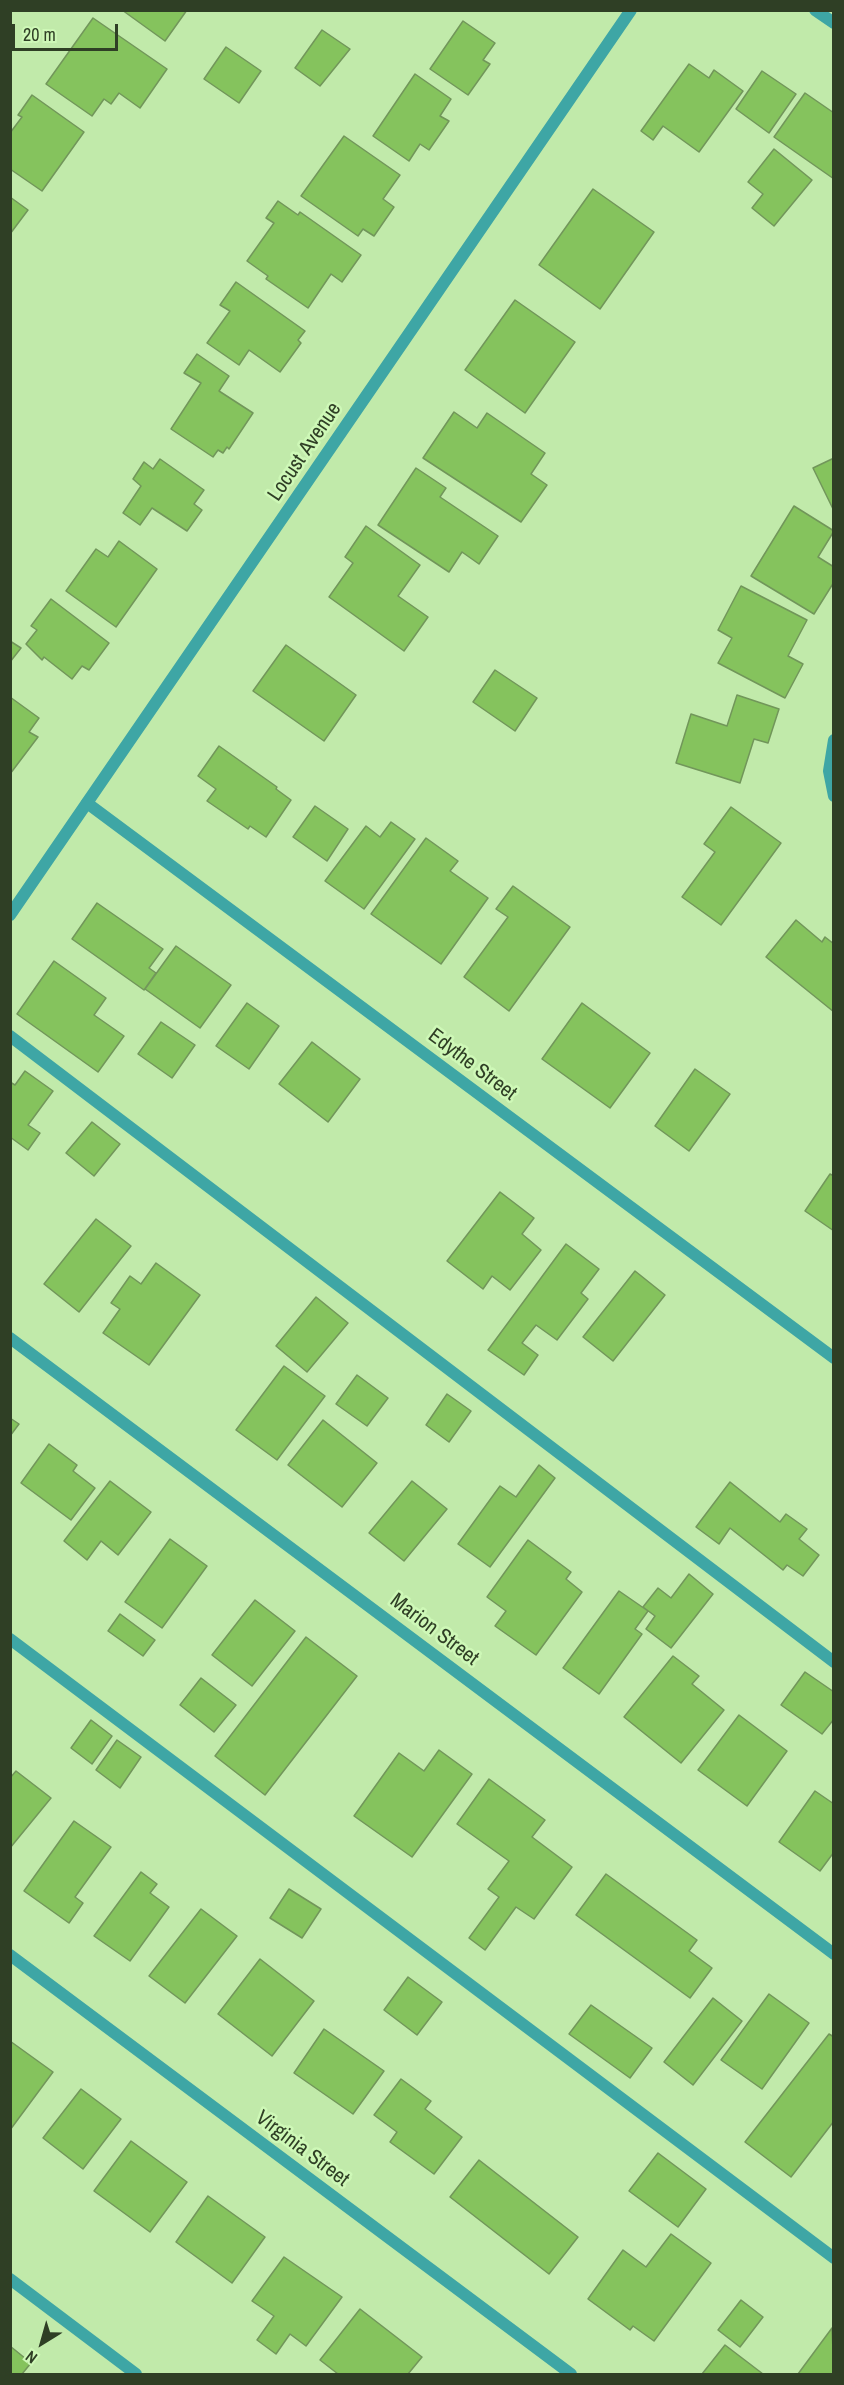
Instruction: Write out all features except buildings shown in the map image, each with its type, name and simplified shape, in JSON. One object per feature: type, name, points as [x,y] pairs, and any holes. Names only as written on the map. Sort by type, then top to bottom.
[{"type":"street","name":"Locust Avenue","points":[[10,915],[631,10]]},
{"type":"street","points":[[815,10],[834,23]]},
{"type":"street","points":[[834,740],[829,771],[834,796]]},
{"type":"street","name":"Edythe Street","points":[[87,803],[834,1358]]},
{"type":"street","points":[[10,1036],[834,1662]]},
{"type":"street","name":"Marion Street","points":[[10,1338],[834,1954]]},
{"type":"street","points":[[10,1639],[834,2258]]},
{"type":"street","name":"Virginia Street","points":[[10,1955],[571,2374]]},
{"type":"street","points":[[10,2279],[136,2374]]}]
